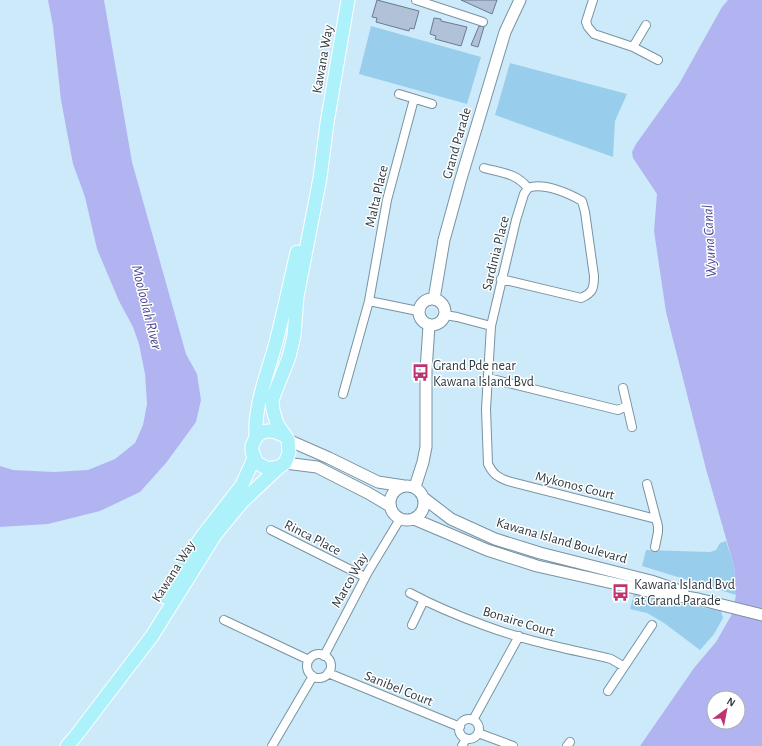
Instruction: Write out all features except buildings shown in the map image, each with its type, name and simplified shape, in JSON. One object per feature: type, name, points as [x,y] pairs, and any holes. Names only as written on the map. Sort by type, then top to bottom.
[{"type":"main road","name":"Kawana Way","points":[[327,123],[348,0]]},
{"type":"main road","name":"Grand Parade","points":[[434,299],[444,240],[458,189],[505,32],[520,0]]},
{"type":"main road","points":[[327,123],[320,178],[297,297],[294,336],[289,357],[272,400],[277,424],[285,438],[290,453],[282,465],[274,469],[262,467],[254,458],[252,452],[252,446],[256,437],[255,424],[262,391],[278,334],[327,123]]},
{"type":"main road","points":[[434,299],[442,303],[445,315],[441,322],[433,326],[429,326],[420,319],[418,311],[421,304],[434,299]]},
{"type":"main road","points":[[256,437],[268,431],[273,431],[378,482],[409,486],[420,490],[425,504],[420,515],[414,519],[400,519],[392,511],[390,506],[391,496],[394,492],[409,486],[423,462],[426,447],[426,363],[429,326]]},
{"type":"main road","name":"Kawana Way","points":[[103,700],[200,539],[242,485],[254,458]]},
{"type":"main road","name":"Kawana Way","points":[[67,746],[152,636],[214,535],[242,502],[282,465]]},
{"type":"main road","points":[[282,465],[317,467],[368,492],[390,506]]},
{"type":"main road","name":"Kawana Island Boulevard","points":[[424,499],[451,519],[495,539],[651,580],[698,599]]},
{"type":"main road","name":"Kawana Island Boulevard","points":[[414,519],[487,550],[537,566],[648,591],[698,599],[762,615]]},
{"type":"street","points":[[416,0],[427,2],[483,22]]},
{"type":"street","points":[[593,0],[586,22],[594,34],[633,47],[658,60]]},
{"type":"street","points":[[633,47],[646,25]]},
{"type":"street","points":[[399,94],[432,104]]},
{"type":"street","name":"Malta Place","points":[[343,394],[369,301],[387,200],[414,99]]},
{"type":"street","points":[[484,168],[516,176],[528,188],[543,186],[570,194],[582,201],[585,212],[594,276],[594,287],[588,295],[581,298],[574,297],[502,279]]},
{"type":"street","name":"Sardinia Place","points":[[491,471],[488,464],[486,409],[491,326],[521,202],[528,188]]},
{"type":"street","points":[[369,301],[418,311]]},
{"type":"street","points":[[445,315],[491,326]]},
{"type":"street","points":[[488,378],[618,410],[627,406]]},
{"type":"street","points":[[623,388],[632,427]]},
{"type":"street","name":"Mykonos Court","points":[[491,471],[498,477],[508,481],[656,519]]},
{"type":"street","points":[[647,484],[658,532],[655,547]]},
{"type":"street","name":"Marco Way","points":[[324,656],[365,577],[400,519]]},
{"type":"street","name":"Rinca Place","points":[[271,530],[365,577]]},
{"type":"street","name":"Bonaire Court","points":[[410,593],[486,626],[519,636],[611,659],[623,666]]},
{"type":"street","points":[[412,625],[424,600]]},
{"type":"street","points":[[224,620],[309,660]]},
{"type":"street","points":[[608,691],[623,666],[652,625]]},
{"type":"street","points":[[474,720],[519,636]]},
{"type":"street","points":[[317,655],[324,656],[330,662],[330,669],[328,673],[320,678],[310,674],[307,667],[309,660],[317,655]]},
{"type":"street","name":"Sanibel Court","points":[[328,673],[460,727]]},
{"type":"street","points":[[272,746],[313,676]]},
{"type":"street","points":[[465,720],[474,720],[478,724],[478,733],[475,738],[464,742],[460,732],[460,727],[465,720]]},
{"type":"street","points":[[478,733],[513,746]]},
{"type":"shaded area","points":[[371,26],[481,57],[467,104],[359,74]]},
{"type":"shaded area","points":[[510,63],[627,94],[615,121],[613,157],[495,115]]},
{"type":"shaded area","points":[[726,541],[734,566],[736,595],[642,566],[646,550],[710,552],[716,550],[720,543]]},
{"type":"shaded area","points":[[634,594],[721,611],[723,618],[714,634],[700,650],[664,623],[647,613],[630,609]]},
{"type":"water","name":"Mooloolah River","points":[[48,0],[104,0],[132,162],[186,354],[197,374],[201,400],[196,422],[166,463],[140,492],[100,511],[48,524],[0,527],[0,466],[13,470],[54,472],[88,470],[115,459],[135,443],[143,425],[147,404],[145,374],[139,344],[133,327],[119,301],[97,249],[85,197],[73,164],[61,100],[53,26]]},
{"type":"water","name":"Wyuna Canal","points":[[728,0],[762,0],[762,746],[640,746],[694,668],[716,642],[732,614],[736,595],[734,566],[706,469],[666,312],[654,231],[657,194],[633,158],[632,152],[636,144],[679,84],[722,7]]},
{"type":"place","name":"Grand Pde near Kawana Island Bvd","points":[[420,373]]},
{"type":"place","name":"Kawana Island Bvd at Grand Parade","points":[[621,592]]}]
